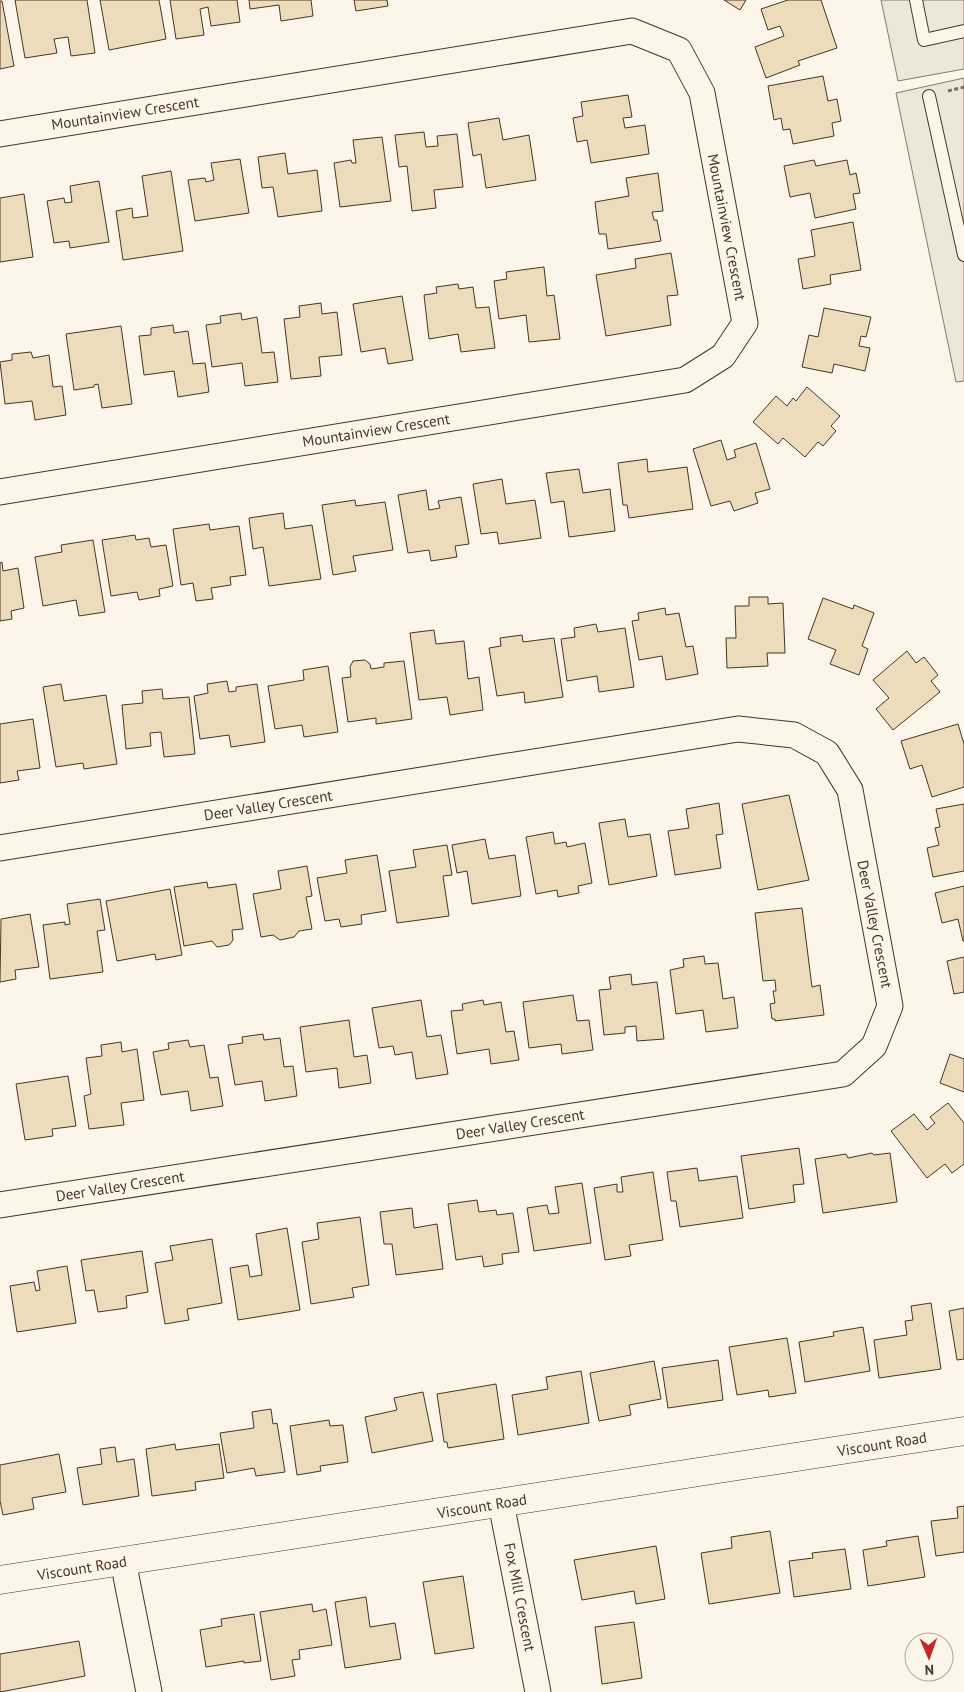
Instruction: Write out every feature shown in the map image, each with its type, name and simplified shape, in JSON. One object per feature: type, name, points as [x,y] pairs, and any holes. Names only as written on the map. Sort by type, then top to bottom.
[{"type":"street","name":"Mountainview Crescent","points":[[0,134],[632,31],[679,50],[702,93],[745,323],[722,356],[686,380],[0,492]]},
{"type":"street","name":"Deer Valley Crescent","points":[[0,848],[738,730],[794,735],[827,753],[850,790],[890,1006],[874,1046],[843,1074],[0,1205]]},
{"type":"street","name":"Viscount Road","points":[[0,1580],[964,1431]]},
{"type":"street","name":"Fox Mill Crescent","points":[[501,1503],[538,1692]]},
{"type":"street","points":[[123,1561],[149,1692]]},
{"type":"lane","points":[[916,0],[924,40],[964,31]]},
{"type":"lane","points":[[929,96],[964,255]]},
{"type":"shaded area","points":[[881,0],[964,0],[964,69],[898,81]]},
{"type":"shaded area","points":[[964,78],[964,381],[956,382],[896,93]]},
{"type":"building","points":[[15,0],[87,0],[95,53],[71,56],[68,37],[54,39],[57,53],[25,58]]},
{"type":"building","points":[[100,0],[159,0],[166,39],[109,50]]},
{"type":"building","points":[[170,0],[237,0],[240,22],[211,26],[208,7],[200,9],[204,35],[176,39]]},
{"type":"building","points":[[249,0],[311,0],[313,16],[281,21],[279,5],[250,9]]},
{"type":"building","points":[[354,0],[387,0],[388,6],[356,11]]},
{"type":"building","points":[[724,0],[746,0],[740,10]]},
{"type":"building","points":[[788,0],[821,0],[837,48],[798,61],[800,65],[766,78],[755,47],[784,36],[780,26],[768,30],[761,9]]},
{"type":"building","points":[[0,1],[2,1],[14,66],[0,69]]},
{"type":"building","points":[[823,76],[828,101],[837,99],[841,121],[832,123],[834,136],[793,144],[790,129],[783,130],[781,118],[774,120],[768,86]]},
{"type":"building","points":[[628,95],[632,117],[623,118],[625,128],[645,125],[649,154],[591,163],[587,140],[577,142],[573,118],[583,116],[581,102]]},
{"type":"building","points":[[499,118],[503,140],[529,135],[536,180],[486,188],[481,154],[473,156],[468,123]]},
{"type":"building","points":[[424,132],[426,147],[438,146],[437,136],[457,134],[463,187],[434,190],[436,208],[412,211],[407,166],[399,167],[395,135]]},
{"type":"building","points":[[382,137],[391,201],[340,207],[334,163],[351,160],[352,163],[356,163],[353,140]]},
{"type":"building","points":[[285,153],[288,174],[317,170],[322,211],[278,217],[273,187],[262,188],[258,157]]},
{"type":"building","points":[[240,159],[249,213],[195,221],[188,180],[205,178],[206,182],[214,180],[211,163]]},
{"type":"building","points":[[814,160],[816,166],[847,160],[850,175],[856,173],[860,193],[853,194],[856,209],[815,218],[810,193],[790,197],[784,166]]},
{"type":"building","points":[[171,171],[183,251],[123,260],[116,211],[132,208],[133,218],[148,216],[142,176]]},
{"type":"building","points":[[658,173],[663,211],[652,212],[654,220],[657,220],[661,241],[608,249],[606,234],[599,234],[595,202],[629,196],[626,178]]},
{"type":"building","points":[[99,181],[109,242],[70,248],[69,241],[54,243],[47,201],[64,198],[65,203],[72,202],[70,186]]},
{"type":"building","points":[[24,194],[33,257],[0,262],[0,198]]},
{"type":"building","points":[[853,222],[861,270],[830,275],[831,284],[803,289],[798,259],[815,256],[811,230]]},
{"type":"building","points":[[671,253],[678,295],[667,296],[671,325],[606,336],[596,275],[636,268],[635,259]]},
{"type":"building","points":[[544,267],[547,296],[554,295],[560,339],[529,342],[526,315],[499,319],[494,281],[507,279],[506,272]]},
{"type":"building","points":[[458,284],[459,289],[473,287],[476,308],[489,307],[495,348],[461,352],[458,334],[429,339],[424,295],[437,293],[436,287]]},
{"type":"building","points":[[402,296],[413,360],[388,364],[385,348],[361,352],[353,304]]},
{"type":"building","points":[[321,303],[322,314],[337,312],[342,355],[319,357],[321,376],[291,379],[284,319],[300,317],[299,306]]},
{"type":"building","points":[[824,308],[871,317],[866,337],[861,336],[859,346],[870,348],[865,371],[834,364],[832,373],[802,367],[809,335],[818,337]]},
{"type":"building","points":[[241,313],[242,320],[257,317],[262,353],[274,352],[278,382],[245,386],[242,363],[212,367],[206,325],[221,323],[220,316]]},
{"type":"building","points":[[173,325],[174,333],[188,331],[193,364],[205,363],[209,392],[178,397],[174,371],[144,375],[139,336],[151,335],[151,328]]},
{"type":"building","points":[[121,326],[132,404],[102,408],[98,384],[94,385],[94,387],[74,390],[66,334]]},
{"type":"building","points":[[31,352],[33,358],[49,355],[53,387],[62,386],[66,415],[35,420],[32,401],[5,404],[0,362],[12,360],[12,354]]},
{"type":"building","points":[[807,387],[840,416],[831,426],[836,431],[823,446],[818,442],[805,457],[783,438],[778,444],[753,422],[776,396],[787,406],[793,398],[796,401]]},
{"type":"building","points":[[721,440],[727,460],[736,457],[734,450],[756,443],[770,489],[755,493],[758,503],[734,511],[730,501],[711,506],[693,449]]},
{"type":"building","points":[[647,459],[648,472],[687,467],[693,509],[629,518],[627,505],[623,505],[618,463]]},
{"type":"building","points":[[579,469],[583,493],[610,489],[615,531],[569,537],[564,501],[551,503],[546,473]]},
{"type":"building","points":[[502,479],[506,504],[535,500],[541,538],[499,544],[497,532],[481,534],[473,484]]},
{"type":"building","points":[[426,490],[429,510],[440,508],[438,501],[461,497],[469,544],[455,546],[457,557],[431,561],[429,550],[408,553],[398,495]]},
{"type":"building","points":[[355,500],[356,506],[385,502],[393,550],[353,556],[356,571],[333,575],[322,505]]},
{"type":"building","points":[[283,513],[285,529],[312,525],[321,579],[269,586],[263,547],[253,549],[249,518]]},
{"type":"building","points":[[209,524],[210,530],[239,526],[246,575],[230,577],[231,585],[211,588],[213,599],[196,601],[193,583],[181,585],[173,529]]},
{"type":"building","points":[[135,535],[136,540],[149,538],[151,547],[166,545],[173,586],[159,589],[160,596],[139,600],[137,592],[111,596],[102,540]]},
{"type":"building","points":[[93,540],[105,612],[79,616],[76,600],[43,606],[35,557],[62,552],[61,545]]},
{"type":"building","points":[[2,562],[3,571],[18,568],[24,608],[11,611],[12,619],[0,621],[0,563]]},
{"type":"building","points":[[749,597],[768,597],[768,604],[783,603],[785,653],[767,653],[768,666],[727,668],[726,638],[736,638],[735,606],[749,606]]},
{"type":"building","points":[[823,598],[853,609],[854,605],[874,613],[862,646],[868,649],[859,675],[830,664],[836,650],[808,639]]},
{"type":"building","points":[[665,608],[666,615],[679,613],[686,647],[693,646],[698,674],[666,680],[662,656],[639,660],[632,621],[639,620],[638,613]]},
{"type":"building","points":[[596,624],[598,632],[625,628],[634,687],[599,692],[597,676],[567,681],[561,639],[575,637],[574,628]]},
{"type":"building","points":[[434,630],[436,644],[464,641],[468,679],[479,677],[483,710],[450,715],[447,697],[419,700],[410,633]]},
{"type":"building","points":[[522,635],[523,642],[554,638],[563,697],[525,703],[524,692],[497,696],[489,648],[501,646],[500,638]]},
{"type":"building","points":[[907,651],[916,663],[924,657],[938,675],[931,681],[940,692],[893,730],[876,709],[889,698],[873,680]]},
{"type":"building","points":[[365,660],[370,664],[371,669],[384,667],[384,663],[404,661],[412,719],[376,724],[376,718],[348,722],[342,678],[351,677],[350,667],[353,661]]},
{"type":"building","points":[[328,666],[338,732],[304,737],[302,725],[275,729],[268,686],[304,680],[303,670]]},
{"type":"building","points":[[227,681],[229,692],[236,691],[236,687],[257,684],[265,742],[231,747],[229,735],[200,739],[194,696],[208,693],[207,684]]},
{"type":"building","points":[[61,684],[64,701],[106,695],[117,764],[84,769],[83,763],[56,767],[43,687]]},
{"type":"building","points":[[162,689],[163,699],[189,697],[195,754],[164,757],[161,732],[150,733],[151,746],[126,749],[122,705],[143,703],[142,691]]},
{"type":"building","points":[[33,719],[40,768],[17,771],[19,780],[0,783],[0,724]]},
{"type":"building","points":[[958,724],[964,744],[964,787],[932,797],[922,765],[910,769],[901,741]]},
{"type":"building","points":[[789,795],[809,880],[758,890],[742,804]]},
{"type":"building","points":[[719,803],[723,834],[716,835],[721,868],[675,875],[668,831],[689,828],[686,809]]},
{"type":"building","points":[[964,804],[964,871],[933,877],[927,848],[939,845],[935,828],[940,827],[936,809]]},
{"type":"building","points":[[625,819],[628,837],[650,834],[657,876],[609,885],[599,823]]},
{"type":"building","points":[[553,832],[555,844],[566,842],[567,847],[585,843],[592,883],[578,886],[579,893],[558,897],[557,890],[536,894],[526,837]]},
{"type":"building","points":[[485,839],[489,859],[515,855],[521,896],[472,904],[467,871],[457,873],[452,845]]},
{"type":"building","points":[[447,845],[452,875],[443,876],[449,916],[397,923],[389,871],[416,867],[413,850]]},
{"type":"building","points":[[377,855],[386,911],[361,915],[362,924],[341,927],[339,919],[325,921],[317,878],[347,873],[345,860]]},
{"type":"building","points":[[307,866],[312,896],[306,897],[312,929],[299,931],[294,937],[280,940],[273,935],[261,937],[253,894],[281,889],[278,871]]},
{"type":"building","points":[[207,882],[208,888],[236,884],[243,929],[232,930],[233,940],[229,945],[217,947],[212,941],[184,946],[174,887]]},
{"type":"building","points":[[964,886],[963,941],[958,919],[942,923],[935,893]]},
{"type":"building","points":[[170,889],[182,955],[156,960],[155,954],[117,961],[106,901]]},
{"type":"building","points":[[100,899],[105,930],[97,931],[103,972],[50,979],[43,925],[65,922],[65,925],[70,924],[67,904]]},
{"type":"building","points":[[802,908],[812,987],[820,985],[824,1015],[775,1021],[775,1019],[772,1019],[770,1004],[775,1003],[773,991],[776,991],[775,980],[763,981],[755,913]]},
{"type":"building","points":[[30,914],[39,967],[15,970],[16,979],[0,982],[1,919]]},
{"type":"building","points":[[704,956],[705,964],[718,963],[723,999],[734,997],[738,1028],[706,1032],[703,1010],[676,1014],[670,970],[684,967],[683,959]]},
{"type":"building","points":[[964,957],[964,992],[954,994],[947,961]]},
{"type":"building","points":[[631,974],[632,985],[657,982],[664,1039],[637,1041],[636,1026],[625,1027],[625,1033],[604,1035],[599,990],[611,989],[609,977]]},
{"type":"building","points":[[573,995],[577,1021],[589,1020],[593,1050],[562,1054],[561,1044],[529,1048],[523,1002]]},
{"type":"building","points":[[421,1000],[427,1037],[441,1035],[448,1074],[416,1079],[412,1052],[395,1055],[393,1046],[379,1048],[372,1008]]},
{"type":"building","points":[[483,1000],[484,1005],[501,1002],[506,1032],[514,1031],[519,1060],[491,1064],[489,1049],[457,1054],[451,1011],[463,1010],[462,1004]]},
{"type":"building","points":[[349,1020],[354,1057],[367,1055],[371,1083],[339,1088],[337,1068],[306,1072],[300,1027]]},
{"type":"building","points":[[263,1034],[264,1040],[280,1038],[284,1067],[293,1066],[297,1096],[265,1101],[262,1081],[235,1085],[228,1045],[243,1043],[242,1037]]},
{"type":"building","points":[[188,1040],[190,1047],[204,1045],[210,1078],[218,1077],[223,1106],[191,1111],[188,1091],[161,1095],[153,1052],[169,1049],[168,1043]]},
{"type":"building","points":[[121,1042],[122,1052],[137,1049],[144,1100],[121,1103],[124,1125],[89,1129],[84,1096],[91,1094],[86,1058],[102,1056],[101,1045]]},
{"type":"building","points":[[950,1054],[964,1059],[964,1092],[940,1083]]},
{"type":"building","points":[[68,1076],[76,1126],[52,1129],[53,1136],[25,1140],[16,1084]]},
{"type":"building","points":[[948,1103],[964,1123],[964,1164],[952,1173],[945,1164],[927,1178],[891,1131],[914,1114],[927,1130],[935,1123],[930,1117]]},
{"type":"building","points":[[799,1148],[804,1184],[793,1185],[795,1202],[749,1209],[741,1156]]},
{"type":"building","points":[[872,1153],[874,1155],[890,1153],[897,1202],[823,1213],[815,1159],[846,1154],[848,1158]]},
{"type":"building","points":[[697,1168],[699,1181],[737,1176],[743,1218],[680,1227],[676,1201],[671,1201],[667,1172]]},
{"type":"building","points":[[653,1172],[663,1240],[629,1245],[631,1256],[605,1260],[594,1188],[617,1184],[617,1192],[623,1192],[621,1177]]},
{"type":"building","points":[[582,1183],[591,1243],[534,1251],[527,1208],[547,1205],[549,1214],[559,1213],[555,1187]]},
{"type":"building","points":[[477,1200],[479,1212],[496,1210],[497,1215],[513,1213],[519,1252],[502,1254],[503,1264],[484,1267],[482,1256],[456,1260],[448,1204]]},
{"type":"building","points":[[412,1208],[414,1228],[437,1224],[443,1269],[396,1275],[392,1244],[384,1244],[380,1212]]},
{"type":"building","points":[[360,1217],[369,1285],[352,1288],[354,1297],[311,1304],[302,1242],[319,1239],[317,1223]]},
{"type":"building","points":[[287,1228],[300,1310],[238,1320],[230,1268],[248,1265],[250,1277],[262,1275],[256,1234]]},
{"type":"building","points":[[212,1239],[222,1303],[187,1309],[189,1320],[165,1324],[155,1263],[173,1260],[170,1246]]},
{"type":"building","points":[[142,1251],[148,1292],[126,1296],[127,1308],[98,1312],[94,1290],[86,1291],[81,1260]]},
{"type":"building","points":[[67,1266],[76,1323],[17,1332],[10,1286],[34,1282],[36,1291],[40,1290],[37,1271]]},
{"type":"building","points":[[931,1303],[941,1369],[879,1378],[874,1340],[907,1335],[905,1321],[913,1320],[911,1306]]},
{"type":"building","points":[[964,1308],[964,1359],[957,1360],[949,1311]]},
{"type":"building","points":[[863,1327],[870,1371],[805,1382],[799,1342],[834,1336],[833,1332]]},
{"type":"building","points":[[787,1338],[796,1393],[769,1397],[768,1390],[737,1395],[729,1347]]},
{"type":"building","points":[[718,1360],[723,1400],[668,1408],[662,1368]]},
{"type":"building","points":[[654,1361],[661,1399],[629,1405],[631,1415],[599,1421],[590,1373]]},
{"type":"building","points":[[581,1371],[589,1423],[518,1435],[512,1395],[548,1389],[546,1377]]},
{"type":"building","points":[[496,1384],[504,1439],[448,1448],[447,1442],[444,1442],[437,1394]]},
{"type":"building","points":[[423,1392],[433,1441],[372,1453],[365,1417],[397,1410],[394,1398]]},
{"type":"building","points":[[271,1409],[273,1424],[277,1423],[285,1472],[256,1476],[254,1468],[227,1473],[220,1433],[254,1428],[252,1412]]},
{"type":"building","points":[[329,1420],[330,1426],[343,1425],[348,1462],[320,1466],[321,1471],[297,1475],[290,1426]]},
{"type":"building","points":[[175,1444],[176,1450],[219,1444],[224,1478],[195,1482],[196,1490],[152,1496],[146,1449]]},
{"type":"building","points":[[115,1447],[117,1462],[134,1459],[139,1496],[83,1505],[77,1468],[102,1464],[100,1449]]},
{"type":"building","points":[[59,1454],[66,1492],[32,1498],[34,1509],[3,1515],[0,1501],[0,1465]]},
{"type":"building","points":[[964,1506],[964,1552],[936,1556],[931,1521],[958,1518],[957,1507]]},
{"type":"building","points":[[770,1531],[780,1593],[709,1604],[701,1553],[732,1548],[731,1537]]},
{"type":"building","points":[[918,1536],[925,1577],[868,1586],[863,1550],[887,1546],[886,1541]]},
{"type":"building","points":[[656,1546],[665,1599],[636,1604],[634,1591],[582,1600],[574,1560]]},
{"type":"building","points":[[845,1549],[851,1589],[794,1597],[789,1561],[813,1558],[812,1553]]},
{"type":"building","points":[[463,1576],[474,1648],[435,1654],[423,1582]]},
{"type":"building","points":[[366,1597],[370,1627],[395,1623],[401,1659],[345,1668],[335,1602]]},
{"type":"building","points":[[312,1604],[313,1612],[326,1609],[332,1645],[299,1650],[300,1659],[292,1660],[295,1676],[271,1680],[260,1612]]},
{"type":"building","points":[[254,1614],[261,1661],[244,1663],[244,1661],[206,1667],[200,1630],[222,1626],[221,1619]]},
{"type":"building","points":[[634,1622],[642,1678],[602,1684],[595,1627]]},
{"type":"building","points":[[79,1641],[85,1676],[0,1692],[0,1654]]}]
